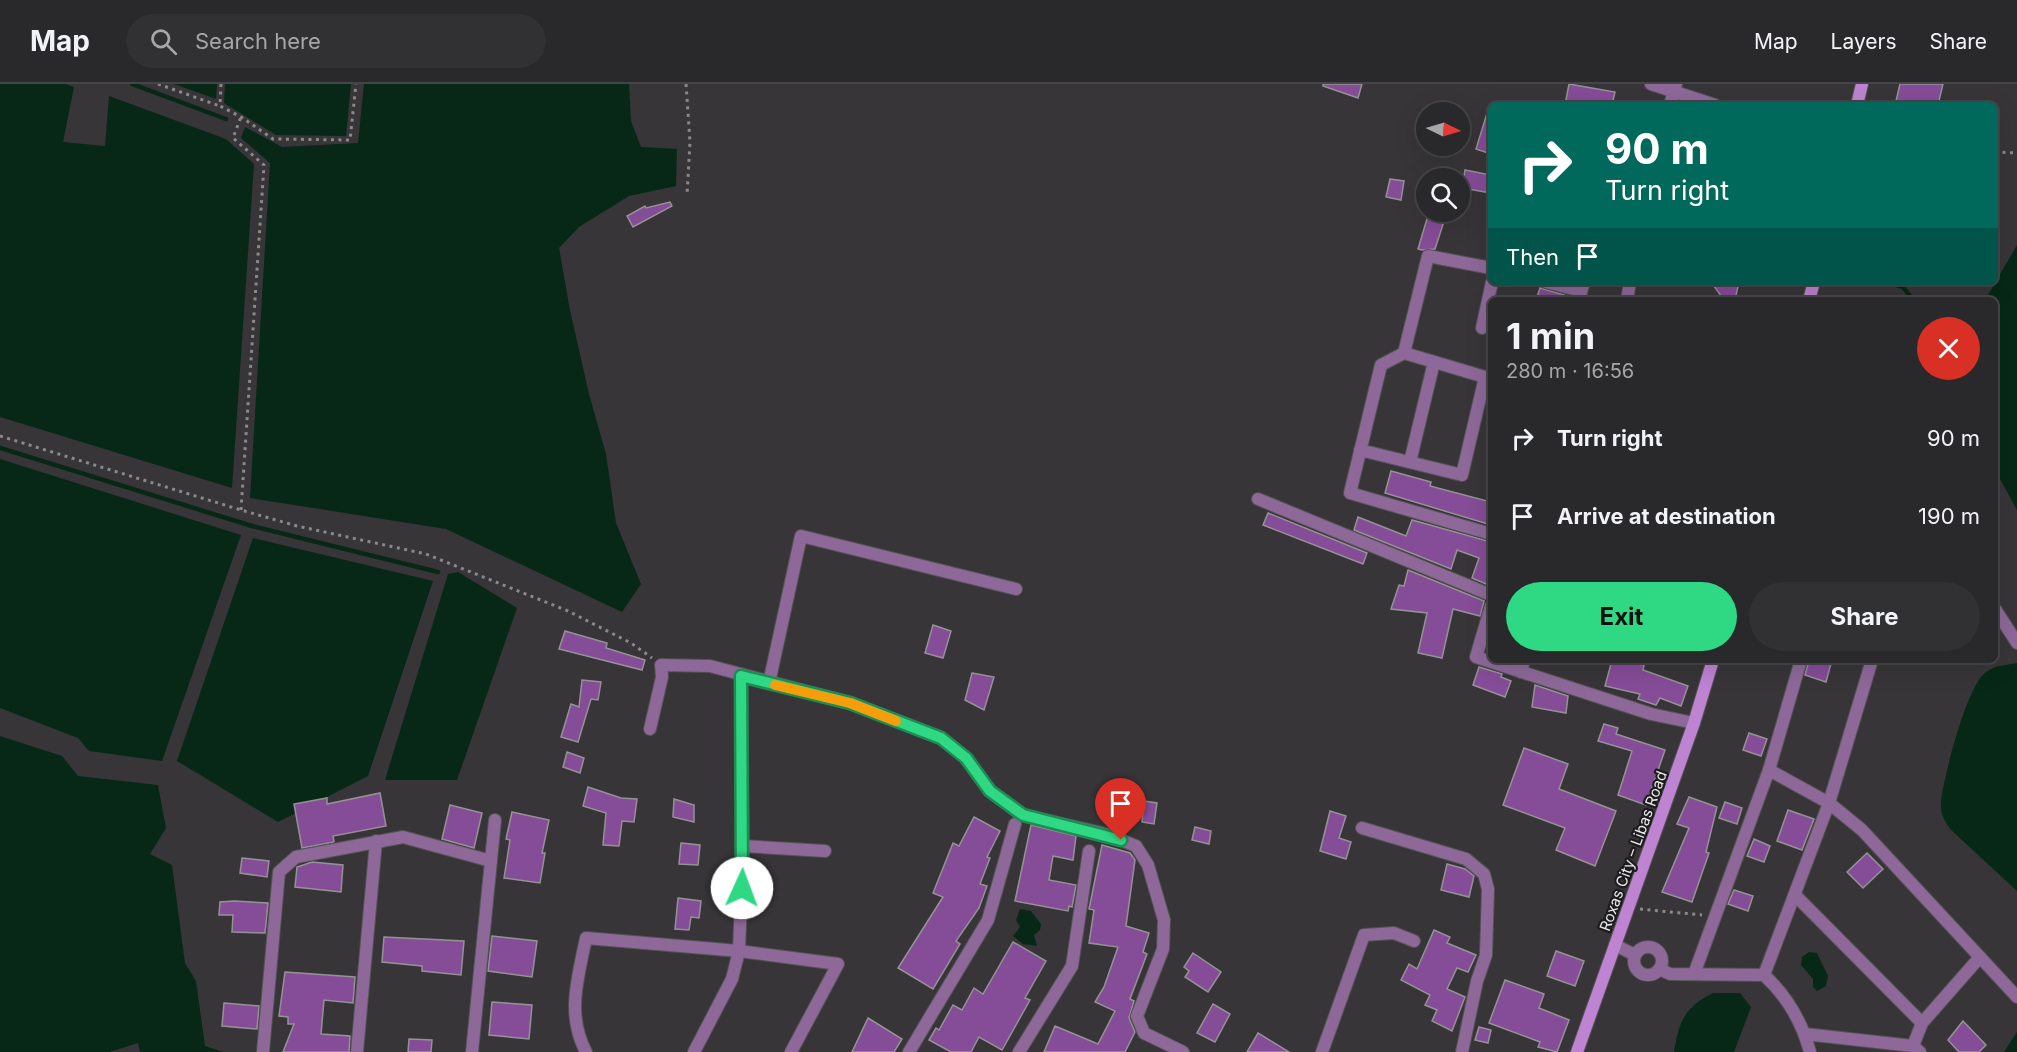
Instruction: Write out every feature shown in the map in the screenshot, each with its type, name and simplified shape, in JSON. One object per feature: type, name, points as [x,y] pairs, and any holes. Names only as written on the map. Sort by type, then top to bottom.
[{"type":"main road","points":[[1858,102],[1862,84]]},
{"type":"main road","name":"Roxas City – Libas Road","points":[[1577,1052],[1694,723],[1712,663]]},
{"type":"street","points":[[1651,84],[1675,87],[1708,102]]},
{"type":"street","points":[[1671,102],[1675,87]]},
{"type":"street","points":[[1488,267],[1428,256],[1404,352],[1381,365],[1350,493],[1488,533]]},
{"type":"street","points":[[1558,285],[1581,291]]},
{"type":"street","points":[[1482,328],[1488,300]]},
{"type":"street","points":[[1360,450],[1462,475],[1485,377],[1404,352]]},
{"type":"street","points":[[1410,462],[1434,362]]},
{"type":"street","points":[[1258,499],[1488,595]]},
{"type":"street","points":[[769,683],[801,536],[1016,589]]},
{"type":"street","points":[[1998,614],[2017,644]]},
{"type":"street","points":[[1488,616],[1476,657],[1488,659]]},
{"type":"street","points":[[1507,663],[1522,666],[1651,714],[1694,723]]},
{"type":"street","points":[[1694,975],[1769,770],[1800,663]]},
{"type":"street","points":[[1764,975],[1829,803],[1871,663]]},
{"type":"street","points":[[650,729],[662,677],[661,665],[710,666],[850,703],[941,738],[966,758],[990,791],[1023,815],[1106,834],[1136,846],[1148,865],[1164,920],[1163,949],[1137,1016],[1144,1033],[1183,1052]]},
{"type":"street","points":[[693,1052],[732,979],[740,951],[743,846],[741,676]]},
{"type":"street","points":[[1769,770],[1829,803],[1862,830],[2017,997]]},
{"type":"street","points":[[472,1052],[495,820]]},
{"type":"street","points":[[909,1052],[988,920],[1015,825]]},
{"type":"street","points":[[1362,828],[1466,859],[1484,874],[1488,889],[1486,955],[1477,981],[1462,1052]]},
{"type":"street","points":[[264,1052],[279,872],[296,857],[403,837],[491,861]]},
{"type":"street","points":[[357,1052],[376,841]]},
{"type":"street","points":[[743,846],[825,851]]},
{"type":"street","points":[[1019,1052],[1072,966],[1089,851]]},
{"type":"street","points":[[1795,896],[1922,1023]]},
{"type":"street","points":[[1322,1052],[1364,935],[1394,933],[1414,942]]},
{"type":"street","points":[[585,1052],[576,1034],[573,1003],[586,938],[740,951],[838,963],[790,1052]]},
{"type":"street","points":[[1615,945],[1635,955]]},
{"type":"street","points":[[1643,948],[1654,948],[1662,958],[1659,969],[1655,973],[1644,975],[1636,968],[1635,955],[1643,948]]},
{"type":"street","points":[[1805,1034],[1857,1038],[1917,1049],[1922,1023],[1980,957]]},
{"type":"street","points":[[1659,969],[1670,974],[1764,975],[1783,993],[1805,1034],[1810,1052]]},
{"type":"path","points":[[158,84],[220,106],[273,139],[350,140],[356,84]]},
{"type":"path","points":[[220,106],[221,84]]},
{"type":"path","points":[[686,84],[690,142],[687,195]]},
{"type":"path","points":[[241,117],[233,138],[264,165],[241,510]]},
{"type":"path","points":[[1998,152],[2017,153]]},
{"type":"path","points":[[0,436],[297,526],[426,554],[467,568],[568,611],[631,643],[661,665]]},
{"type":"path","points":[[1629,908],[1714,917]]},
{"type":"shaded area","points":[[0,84],[66,84],[74,87],[63,142],[105,146],[109,96],[226,139],[254,164],[232,488],[0,417]]},
{"type":"shaded area","points":[[174,84],[217,84],[216,99]]},
{"type":"shaded area","points":[[225,84],[351,84],[346,136],[276,135],[224,103]]},
{"type":"shaded area","points":[[364,84],[629,84],[631,121],[641,147],[677,149],[676,186],[629,196],[579,227],[559,248],[589,394],[606,454],[616,523],[641,584],[622,612],[446,529],[250,498],[270,163],[241,138],[245,127],[282,147],[358,143]]},
{"type":"shaded area","points":[[2017,245],[2017,510],[1998,475],[1998,297],[1987,297],[1994,285],[1998,285],[1998,278]]},
{"type":"shaded area","points":[[0,459],[241,535],[162,761],[89,751],[78,738],[0,708]]},
{"type":"shaded area","points":[[253,538],[433,581],[368,776],[278,822],[177,761]]},
{"type":"shaded area","points":[[458,572],[517,608],[457,780],[385,780],[448,574]]},
{"type":"shaded area","points":[[2017,663],[2017,891],[1951,830],[1943,817],[1941,805],[1947,772],[1971,694],[1986,672],[1993,668]]},
{"type":"shaded area","points":[[0,736],[62,756],[78,776],[158,785],[166,828],[150,854],[172,865],[185,963],[196,981],[205,1046],[223,1052],[140,1052],[138,1043],[110,1052],[0,1052]]},
{"type":"shaded area","points":[[1020,909],[1031,911],[1041,924],[1040,930],[1034,935],[1037,946],[1023,944],[1013,936],[1020,927],[1016,920]]},
{"type":"shaded area","points":[[1809,952],[1817,953],[1828,976],[1826,986],[1817,991],[1813,987],[1813,979],[1801,965],[1802,957]]},
{"type":"shaded area","points":[[1713,993],[1740,993],[1751,1007],[1734,1052],[1674,1052],[1684,1017],[1695,1004]]},
{"type":"shaded area","points":[[2017,1032],[2017,1052],[2004,1052]]},
{"type":"building","points":[[1323,84],[1362,84],[1358,98],[1323,86]]},
{"type":"building","points":[[1569,84],[1615,92],[1613,102],[1566,102]]},
{"type":"building","points":[[1900,84],[1943,84],[1939,102],[1896,102]]},
{"type":"building","points":[[1488,110],[1488,153],[1476,149]]},
{"type":"building","points":[[1470,171],[1488,174],[1488,192],[1470,189]]},
{"type":"building","points":[[1390,179],[1404,181],[1401,200],[1386,197]]},
{"type":"building","points":[[670,202],[672,206],[633,227],[627,216],[645,206],[646,208]]},
{"type":"building","points":[[1426,222],[1444,222],[1435,249],[1418,249]]},
{"type":"building","points":[[1713,285],[1738,285],[1736,297],[1722,297]]},
{"type":"building","points":[[1540,288],[1571,297],[1537,297]]},
{"type":"building","points":[[1391,471],[1431,482],[1430,486],[1488,501],[1488,524],[1385,493]]},
{"type":"building","points":[[1268,513],[1367,553],[1363,564],[1263,525]]},
{"type":"building","points":[[1358,517],[1406,536],[1412,520],[1488,541],[1488,585],[1472,578],[1479,558],[1457,550],[1451,569],[1354,530]]},
{"type":"building","points":[[1408,570],[1484,601],[1480,616],[1453,609],[1442,658],[1418,653],[1427,613],[1391,609],[1399,585],[1404,586]]},
{"type":"building","points":[[933,625],[951,631],[943,658],[925,653]]},
{"type":"building","points":[[565,631],[607,643],[606,648],[645,660],[642,670],[559,649]]},
{"type":"building","points":[[1611,663],[1631,663],[1644,665],[1643,670],[1688,686],[1681,706],[1660,698],[1656,705],[1638,699],[1640,694],[1605,686]]},
{"type":"building","points":[[1808,663],[1831,663],[1826,682],[1805,675]]},
{"type":"building","points":[[1479,667],[1502,674],[1501,677],[1511,681],[1505,697],[1473,685]]},
{"type":"building","points":[[972,673],[994,677],[984,710],[965,700]]},
{"type":"building","points":[[582,680],[601,682],[598,700],[591,699],[578,742],[561,737],[571,704],[579,707]]},
{"type":"building","points":[[1535,685],[1568,696],[1566,713],[1532,707]]},
{"type":"building","points":[[1604,724],[1618,728],[1616,734],[1665,750],[1646,805],[1618,795],[1632,751],[1598,741]]},
{"type":"building","points":[[1749,733],[1767,739],[1761,756],[1743,750]]},
{"type":"building","points":[[1524,748],[1568,764],[1559,789],[1616,811],[1595,866],[1556,850],[1565,828],[1503,805]]},
{"type":"building","points":[[567,752],[584,758],[580,773],[563,767]]},
{"type":"building","points":[[588,787],[621,798],[637,799],[634,822],[622,821],[619,846],[603,845],[606,813],[583,806]]},
{"type":"building","points":[[380,793],[386,826],[333,836],[334,842],[302,848],[294,804],[327,798],[327,804]]},
{"type":"building","points":[[1689,797],[1717,807],[1706,852],[1709,853],[1692,902],[1662,892],[1689,828],[1677,824]]},
{"type":"building","points":[[674,799],[694,805],[694,822],[673,817]]},
{"type":"building","points":[[1144,801],[1157,803],[1154,824],[1142,822]]},
{"type":"building","points":[[1725,802],[1742,808],[1737,824],[1719,818]]},
{"type":"building","points":[[450,805],[482,813],[474,848],[442,839]]},
{"type":"building","points":[[1788,810],[1814,819],[1802,850],[1777,841]]},
{"type":"building","points":[[1330,811],[1346,816],[1339,838],[1351,842],[1346,859],[1320,851]]},
{"type":"building","points":[[512,812],[549,820],[542,853],[545,853],[540,883],[504,878],[510,840],[506,839]]},
{"type":"building","points":[[974,817],[1000,831],[987,857],[990,858],[980,884],[987,886],[979,908],[956,941],[960,944],[933,989],[898,968],[943,897],[933,893],[953,843],[959,846]]},
{"type":"building","points":[[1031,825],[1076,836],[1073,860],[1053,856],[1049,880],[1076,885],[1072,907],[1069,906],[1068,911],[1015,901]]},
{"type":"building","points":[[1195,827],[1211,831],[1209,844],[1192,840]]},
{"type":"building","points":[[1754,839],[1770,846],[1764,862],[1747,856]]},
{"type":"building","points":[[681,843],[700,845],[698,865],[679,864]]},
{"type":"building","points":[[1102,845],[1130,853],[1135,860],[1126,926],[1149,933],[1143,952],[1147,954],[1130,999],[1134,1001],[1129,1018],[1135,1032],[1125,1052],[1044,1052],[1055,1026],[1098,1044],[1115,1011],[1095,1002],[1104,987],[1118,947],[1089,943],[1094,910],[1089,909]]},
{"type":"building","points":[[1867,853],[1883,869],[1863,888],[1847,872]]},
{"type":"building","points":[[242,858],[269,861],[267,877],[240,873]]},
{"type":"building","points":[[312,862],[343,865],[341,892],[295,887],[297,867]]},
{"type":"building","points":[[1447,864],[1465,869],[1474,876],[1469,897],[1441,890]]},
{"type":"building","points":[[1734,890],[1753,896],[1748,911],[1728,904]]},
{"type":"building","points":[[678,898],[701,901],[699,918],[691,917],[689,930],[675,929]]},
{"type":"building","points":[[220,902],[268,903],[265,933],[232,932],[233,915],[219,915]]},
{"type":"building","points":[[1434,930],[1450,937],[1447,943],[1476,955],[1468,972],[1457,968],[1447,989],[1465,997],[1452,1031],[1432,1021],[1437,1010],[1425,1005],[1430,995],[1401,980],[1409,964],[1417,969]]},
{"type":"building","points":[[492,936],[537,941],[532,977],[488,971]]},
{"type":"building","points":[[384,937],[464,941],[461,975],[422,971],[422,966],[382,962]]},
{"type":"building","points":[[1013,942],[1046,961],[1025,998],[1030,1000],[1002,1050],[979,1037],[971,1052],[951,1052],[929,1040],[936,1028],[939,1030],[953,1005],[962,1010],[974,988],[983,994]]},
{"type":"building","points":[[1556,951],[1584,961],[1575,986],[1547,976]]},
{"type":"building","points":[[1193,953],[1221,972],[1208,992],[1185,977],[1189,971],[1184,967]]},
{"type":"building","points":[[285,972],[355,977],[353,1003],[324,1000],[321,1034],[350,1036],[349,1052],[283,1052],[294,1024],[288,1024],[288,1017],[279,1016]]},
{"type":"building","points":[[1505,980],[1544,994],[1539,1008],[1569,1020],[1557,1052],[1538,1047],[1540,1042],[1489,1023]]},
{"type":"building","points":[[492,1002],[532,1005],[529,1039],[489,1035]]},
{"type":"building","points":[[224,1003],[259,1006],[257,1029],[222,1026]]},
{"type":"building","points":[[1213,1004],[1230,1014],[1215,1042],[1197,1033]]},
{"type":"building","points":[[868,1018],[902,1039],[894,1052],[852,1052]]},
{"type":"building","points":[[1963,1021],[1986,1045],[1979,1052],[1959,1052],[1948,1040]]},
{"type":"building","points":[[1479,1027],[1491,1030],[1488,1043],[1475,1040]]},
{"type":"building","points":[[1258,1033],[1289,1052],[1247,1052]]},
{"type":"building","points":[[409,1039],[432,1040],[431,1052],[408,1052]]},
{"type":"waterway","points":[[132,84],[226,119]]},
{"type":"waterway","points":[[1897,285],[1903,287],[1911,297]]},
{"type":"waterway","points":[[0,448],[252,526],[438,572]]},
{"type":"slow traffic","points":[[775,685],[850,703],[896,721]]},
{"type":"route","points":[[742,888],[741,676],[850,703],[941,738],[966,758],[990,791],[1023,815],[1106,834],[1121,840]]}]
